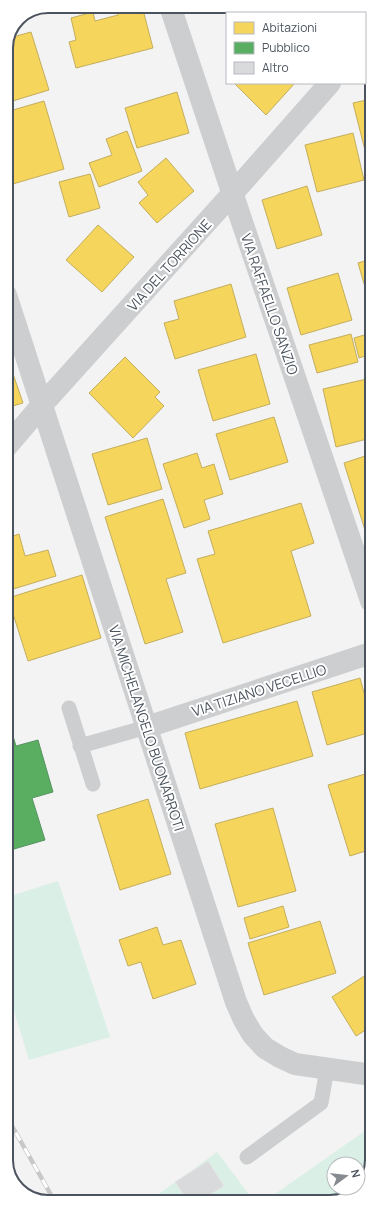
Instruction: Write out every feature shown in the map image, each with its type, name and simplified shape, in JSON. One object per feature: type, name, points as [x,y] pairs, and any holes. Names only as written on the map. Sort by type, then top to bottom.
[{"type":"street","name":"VIA RAFFAELLO SANZIO","points":[[172,13],[232,194],[365,583]]},
{"type":"street","name":"VIA DEL TORRIONE","points":[[13,438],[329,84]]},
{"type":"street","name":"VIA MICHELANGELO BUONARROTI","points":[[13,316],[236,1002],[244,1020],[265,1048],[280,1058],[294,1064],[365,1074]]},
{"type":"street","name":"VIA TIZIANO VECELLIO","points":[[146,727],[365,655]]},
{"type":"lane","points":[[69,708],[92,784]]},
{"type":"lane","points":[[80,746],[146,727]]},
{"type":"lane","points":[[247,1157],[321,1103],[327,1069]]},
{"type":"green space","points":[[58,881],[110,1037],[29,1060],[13,1008],[13,895]]},
{"type":"green space","points":[[365,1131],[365,1156],[329,1156]]},
{"type":"green space","points":[[217,1152],[249,1195],[157,1195]]},
{"type":"green space","points":[[326,1158],[326,1195],[274,1195]]},
{"type":"building: Abitazioni","points":[[93,13],[95,21],[118,15],[117,13],[144,13],[153,48],[76,68],[69,42],[76,40],[71,18]]},
{"type":"building: Abitazioni","points":[[31,32],[49,90],[13,101],[13,48],[16,36]]},
{"type":"building: Abitazioni","points":[[235,84],[294,84],[266,115]]},
{"type":"building: Abitazioni","points":[[177,92],[189,133],[137,148],[125,108]]},
{"type":"building: Abitazioni","points":[[365,100],[365,150],[353,103]]},
{"type":"building: Abitazioni","points":[[44,101],[64,169],[13,184],[13,110]]},
{"type":"building: Abitazioni","points":[[127,131],[142,171],[99,187],[89,163],[112,155],[106,139]]},
{"type":"building: Abitazioni","points":[[353,133],[364,180],[317,192],[305,145]]},
{"type":"building: Abitazioni","points":[[166,158],[194,191],[157,223],[139,203],[148,195],[138,182]]},
{"type":"building: Abitazioni","points":[[90,174],[100,208],[69,217],[59,182]]},
{"type":"building: Abitazioni","points":[[307,186],[322,235],[277,249],[262,200]]},
{"type":"building: Abitazioni","points":[[98,225],[134,257],[102,292],[66,260]]},
{"type":"building: Abitazioni","points":[[365,261],[365,287],[358,263]]},
{"type":"building: Abitazioni","points":[[338,273],[352,320],[301,335],[287,288]]},
{"type":"building: Abitazioni","points":[[231,284],[246,337],[175,359],[164,323],[179,319],[174,301]]},
{"type":"building: Abitazioni","points":[[351,334],[358,362],[317,373],[309,345]]},
{"type":"building: Abitazioni","points":[[365,335],[365,356],[359,358],[354,338]]},
{"type":"building: Abitazioni","points":[[256,354],[270,404],[213,421],[198,370]]},
{"type":"building: Abitazioni","points":[[125,357],[160,392],[155,397],[164,406],[133,438],[89,393]]},
{"type":"building: Abitazioni","points":[[13,374],[23,403],[13,406]]},
{"type":"building: Abitazioni","points":[[365,379],[365,440],[336,447],[323,389]]},
{"type":"building: Abitazioni","points":[[274,417],[288,462],[230,480],[216,434]]},
{"type":"building: Abitazioni","points":[[147,438],[162,489],[108,505],[92,454]]},
{"type":"building: Abitazioni","points":[[197,453],[202,468],[214,464],[223,494],[204,500],[210,519],[184,528],[163,464]]},
{"type":"building: Abitazioni","points":[[365,456],[365,530],[344,463]]},
{"type":"building: Abitazioni","points":[[163,499],[186,573],[166,579],[183,632],[145,644],[105,517]]},
{"type":"building: Abitazioni","points":[[301,503],[314,543],[291,551],[311,616],[223,643],[197,559],[215,554],[208,531]]},
{"type":"building: Abitazioni","points":[[19,534],[25,556],[48,550],[56,576],[13,589],[13,536]]},
{"type":"building: Abitazioni","points":[[82,575],[101,638],[28,661],[13,614],[13,596]]},
{"type":"building: Abitazioni","points":[[360,678],[365,697],[365,734],[327,745],[312,692]]},
{"type":"building: Abitazioni","points":[[297,701],[313,756],[200,789],[185,733]]},
{"type":"building: Abitazioni","points":[[365,774],[365,851],[350,856],[328,785]]},
{"type":"building: Abitazioni","points":[[148,799],[171,874],[120,890],[97,815]]},
{"type":"building: Abitazioni","points":[[273,808],[296,891],[238,907],[215,824]]},
{"type":"building: Abitazioni","points":[[283,906],[289,927],[250,939],[244,918]]},
{"type":"building: Abitazioni","points":[[320,921],[336,973],[264,995],[248,943]]},
{"type":"building: Abitazioni","points":[[157,927],[163,945],[181,940],[196,984],[153,999],[141,962],[128,966],[119,940]]},
{"type":"building: Abitazioni","points":[[365,976],[365,1030],[356,1036],[332,997]]},
{"type":"building: Pubblico","points":[[13,736],[16,746],[38,740],[53,792],[32,798],[45,840],[13,849]]},
{"type":"building: Altro","points":[[208,1161],[224,1186],[210,1195],[184,1195],[175,1182]]},
{"type":"railway","points":[[13,1128],[51,1195]]}]
